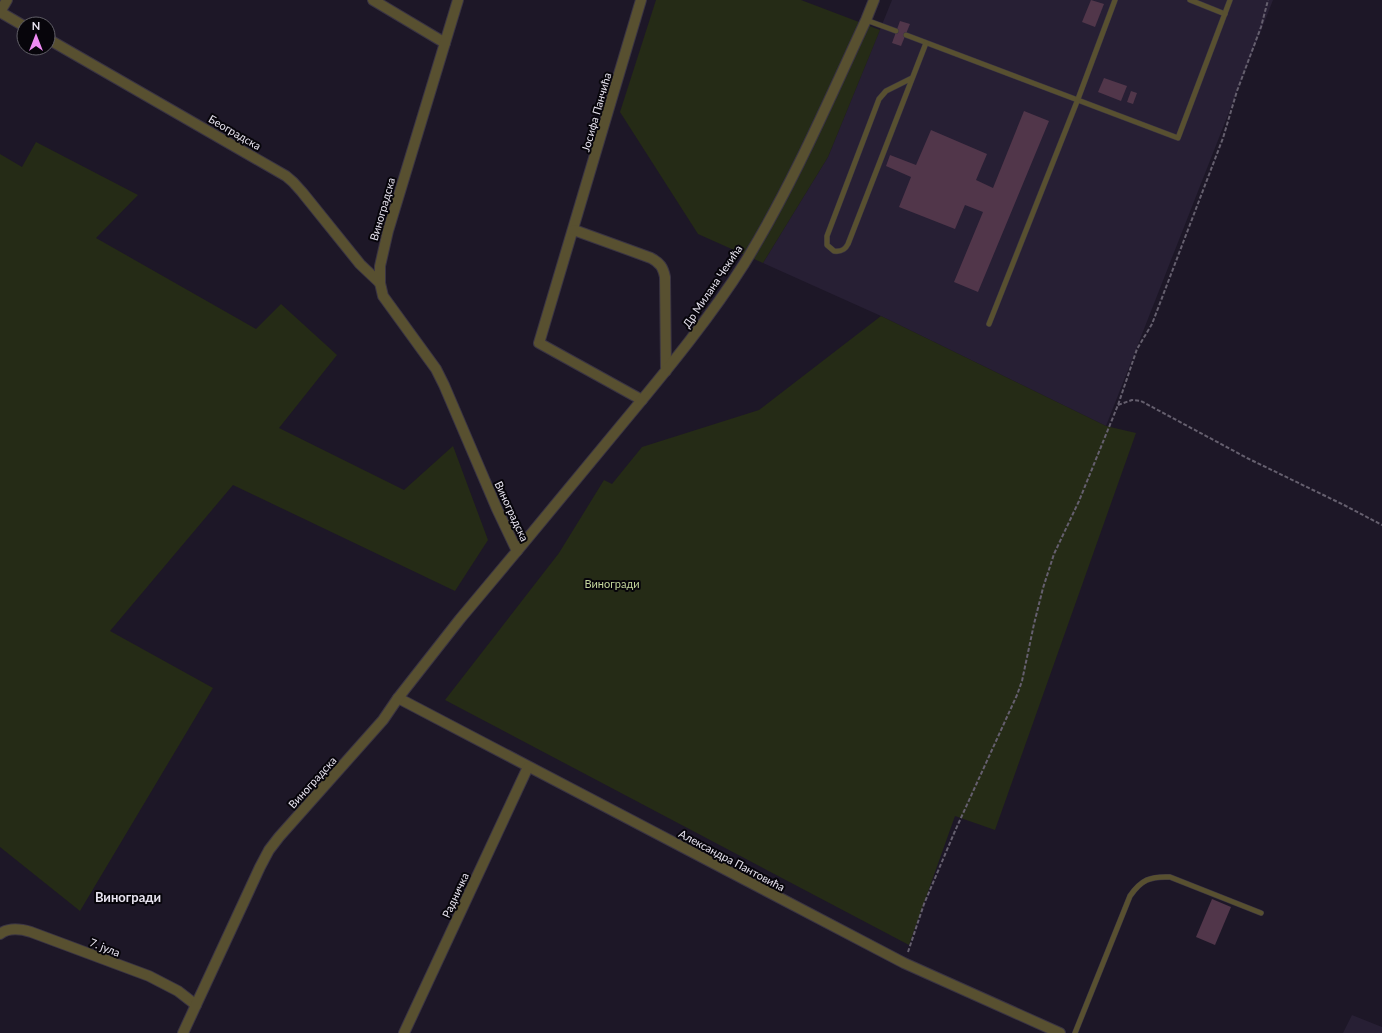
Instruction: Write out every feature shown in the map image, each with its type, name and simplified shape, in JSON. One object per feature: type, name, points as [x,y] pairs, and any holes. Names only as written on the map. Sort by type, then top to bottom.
[{"type":"street","points":[[7,0],[0,12],[16,21]]},
{"type":"street","points":[[373,0],[445,43]]},
{"type":"street","name":"Виноградска","points":[[183,1033],[269,850],[383,720],[398,698],[460,619],[517,551],[497,509],[444,385],[436,369],[386,301],[380,283],[379,274],[380,259],[388,231],[458,0]]},
{"type":"street","name":"Јосифа Панчића","points":[[641,0],[574,230],[539,343],[642,400]]},
{"type":"street","name":"Др Милана Чекића","points":[[517,551],[666,371],[744,264],[786,190],[808,146],[874,0]]},
{"type":"street","name":"Београдска","points":[[56,44],[286,176],[302,192],[360,264],[380,283]]},
{"type":"street","points":[[574,230],[651,258],[658,262],[663,269],[665,277],[666,371]]},
{"type":"street","name":"Александра Пантовића","points":[[398,698],[904,963],[1060,1033]]},
{"type":"street","name":"Радничка","points":[[404,1033],[528,767]]},
{"type":"street","name":"7. јула","points":[[0,934],[13,929],[22,929],[31,932],[155,979],[178,992],[196,1005]]},
{"type":"lane","points":[[988,324],[1078,99],[1115,0]]},
{"type":"lane","points":[[1190,0],[1225,14]]},
{"type":"lane","points":[[906,35],[1178,138],[1230,0]]},
{"type":"lane","points":[[866,20],[896,31]]},
{"type":"lane","points":[[912,78],[886,91],[879,100],[827,236],[827,245],[834,251],[841,251],[845,249],[848,244],[926,43]]},
{"type":"lane","points":[[1075,1033],[1130,896],[1138,884],[1156,877],[1174,878],[1261,913]]},
{"type":"path","points":[[904,963],[924,904],[1017,695],[1022,681],[1043,588],[1054,554],[1079,501],[1118,405],[1138,349],[1152,324],[1223,138],[1237,91],[1261,27],[1268,0]]},
{"type":"path","points":[[1118,405],[1132,400],[1141,401],[1247,458],[1382,525]]},
{"type":"shaded area","points":[[892,0],[1273,0],[1106,426],[881,316],[763,263],[828,157]]},
{"type":"shaded area","points":[[1352,1015],[1382,1027],[1382,1033],[1343,1033]]},
{"type":"green space","points":[[656,0],[801,0],[880,30],[828,157],[763,263],[698,234],[620,112]]},
{"type":"green space","points":[[36,142],[138,195],[96,238],[256,329],[281,304],[337,355],[279,428],[404,490],[453,446],[488,540],[455,591],[233,485],[110,631],[213,688],[80,911],[0,847],[0,154],[22,167]]},
{"type":"green space","points":[[881,316],[1106,426],[1136,433],[995,830],[955,816],[909,945],[445,700],[559,553],[604,480],[612,484],[642,447],[759,410]]},
{"type":"building","points":[[1091,0],[1104,4],[1095,27],[1082,22]]},
{"type":"building","points":[[900,21],[910,24],[901,46],[892,43]]},
{"type":"building","points":[[1104,78],[1127,86],[1121,101],[1098,92]]},
{"type":"building","points":[[1131,91],[1137,93],[1133,104],[1127,102]]},
{"type":"building","points":[[1024,111],[1049,121],[978,292],[954,282],[983,212],[965,205],[955,229],[899,207],[911,177],[886,166],[890,155],[916,165],[931,130],[987,154],[976,180],[993,188]]},
{"type":"building","points":[[1212,899],[1231,907],[1215,945],[1196,937]]},
{"type":"district","name":"Виногради","points":[[128,897]]}]
